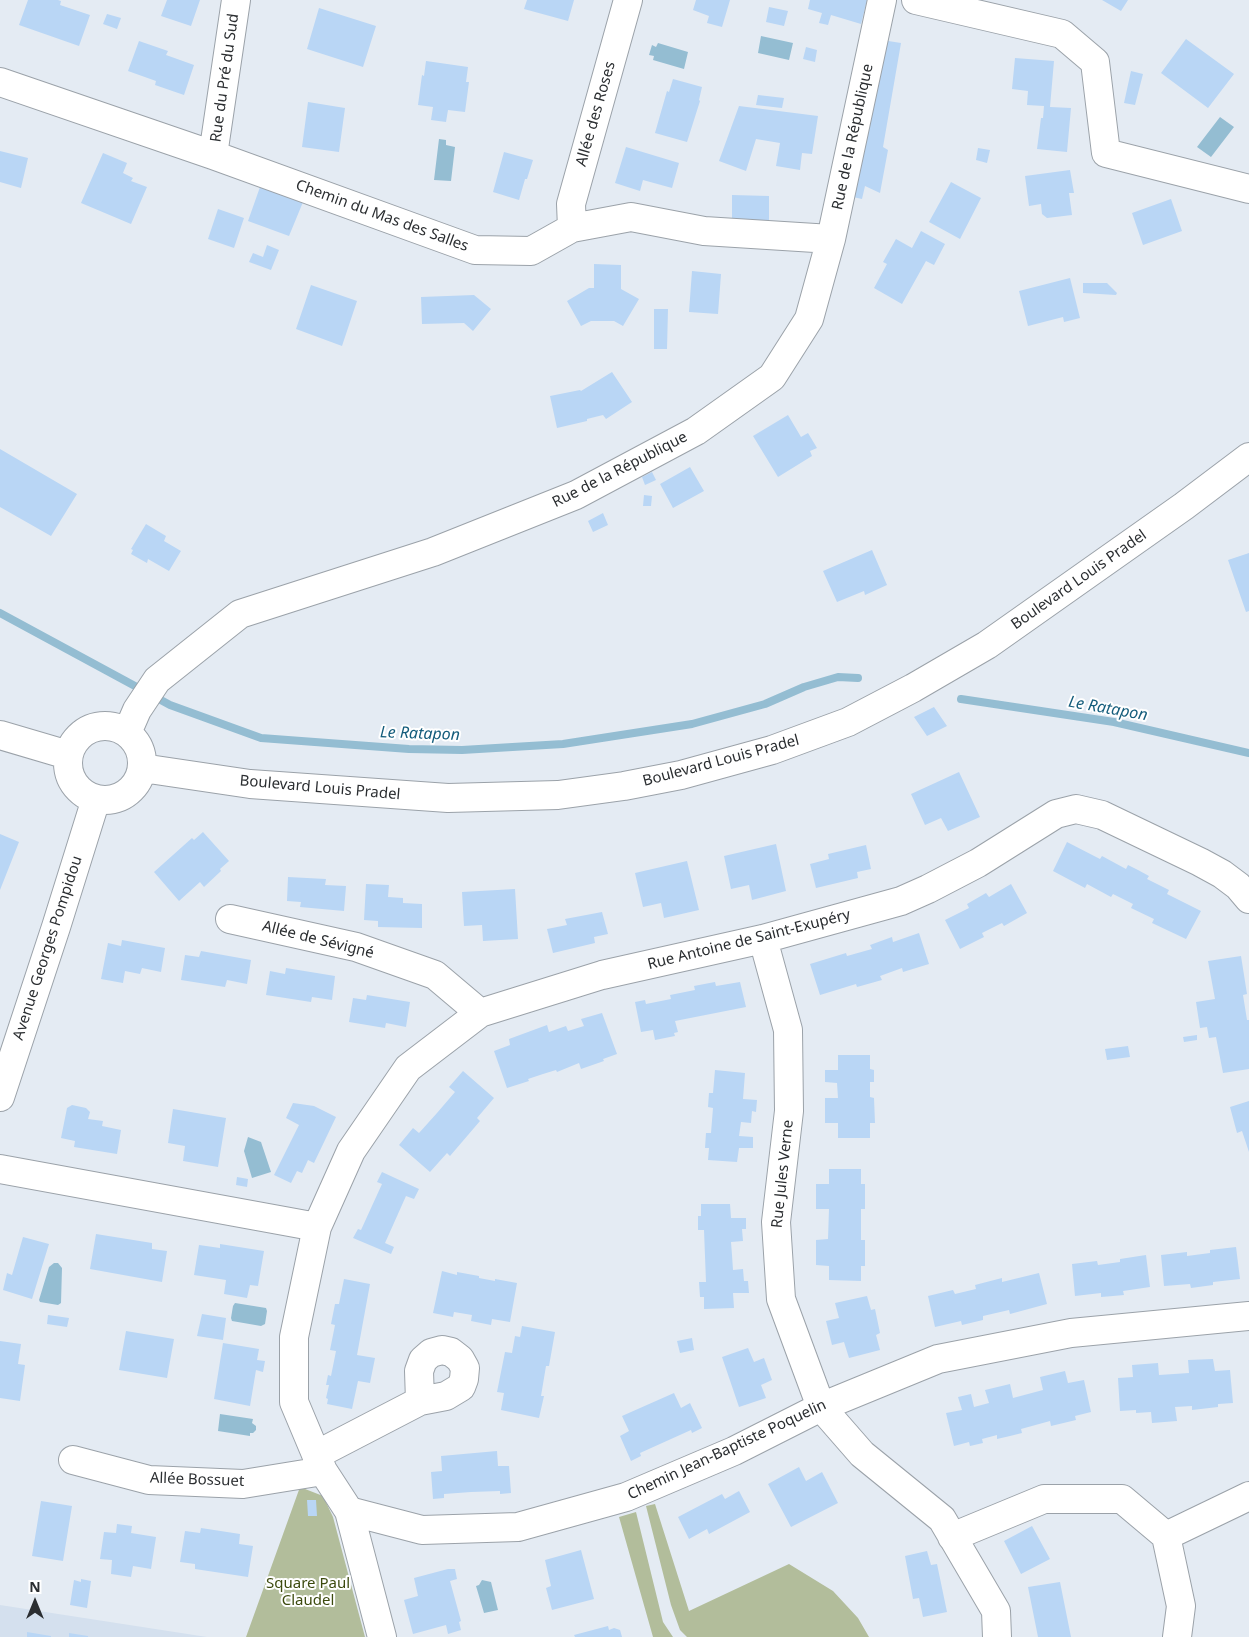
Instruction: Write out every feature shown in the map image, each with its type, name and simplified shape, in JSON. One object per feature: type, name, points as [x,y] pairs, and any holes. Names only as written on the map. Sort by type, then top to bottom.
[{"type":"street","name":"Rue du Pré du Sud","points":[[213,155],[236,0]]},
{"type":"street","name":"Allée des Roses","points":[[572,228],[571,204],[628,0]]},
{"type":"street","name":"Rue de la République","points":[[132,722],[157,680],[240,614],[450,545],[576,495],[696,431],[772,378],[809,319],[831,238],[882,0]]},
{"type":"street","points":[[916,0],[1062,34],[1095,62],[1106,153],[1249,189]]},
{"type":"street","name":"Chemin du Mas des Salles","points":[[0,82],[213,155],[475,250],[531,251],[572,228],[630,217],[704,231],[831,238]]},
{"type":"street","name":"Boulevard Louis Pradel","points":[[142,768],[250,784],[458,798],[558,795],[624,786],[681,775],[772,750],[848,722],[913,688],[987,645],[1184,506],[1249,457]]},
{"type":"street","points":[[132,722],[136,742],[141,753],[142,768],[133,788],[123,796],[112,800],[96,799],[87,796],[78,789],[71,778],[68,767],[68,755],[73,743],[81,734],[92,728],[104,726],[116,728],[132,722]]},
{"type":"street","points":[[0,735],[68,755]]},
{"type":"street","name":"Avenue Georges Pompidou","points":[[0,1096],[96,799]]},
{"type":"street","name":"Rue Antoine de Saint-Exupéry","points":[[317,1227],[352,1151],[408,1068],[480,1013],[602,975],[763,939],[901,902],[978,863],[1056,814],[1076,809],[1102,815],[1200,862],[1238,886],[1249,900]]},
{"type":"street","name":"Allée de Sévigné","points":[[230,919],[356,947],[435,975],[480,1013]]},
{"type":"street","name":"Rue Jules Verne","points":[[763,939],[788,1030],[789,1111],[776,1222],[781,1299],[820,1407],[862,1454],[942,1519],[996,1611],[997,1637]]},
{"type":"street","points":[[0,1169],[317,1227],[294,1337],[294,1402],[320,1463],[350,1511],[382,1637]]},
{"type":"street","name":"Chemin Jean-Baptiste Poquelin","points":[[350,1511],[422,1530],[518,1527],[626,1497],[734,1451],[820,1407],[938,1359],[1071,1333],[1249,1316]]},
{"type":"street","name":"Allée Bossuet","points":[[73,1460],[149,1480],[243,1484],[320,1463],[420,1400]]},
{"type":"street","points":[[1166,1536],[1249,1496]]},
{"type":"street","points":[[952,1536],[1044,1499],[1122,1499],[1166,1536],[1181,1606],[1177,1637]]},
{"type":"shaded area","points":[[0,1605],[207,1637],[0,1637]]},
{"type":"green space","name":"Square Paul Claudel","points":[[300,1487],[323,1496],[333,1517],[365,1637],[246,1637]]},
{"type":"green space","points":[[655,1504],[689,1611],[789,1564],[833,1591],[858,1618],[869,1637],[687,1637],[680,1630],[671,1605],[646,1506]]},
{"type":"green space","points":[[636,1512],[663,1622],[673,1637],[653,1637],[619,1517]]},
{"type":"water","points":[[761,36],[793,43],[789,60],[758,53]]},
{"type":"water","points":[[658,43],[688,52],[684,69],[653,60],[654,56],[649,55],[652,45],[656,47]]},
{"type":"water","points":[[1220,117],[1234,127],[1211,157],[1197,147]]},
{"type":"water","points":[[439,139],[446,140],[446,145],[455,147],[451,181],[434,180]]},
{"type":"water","points":[[248,1137],[261,1142],[271,1172],[252,1178],[244,1151]]},
{"type":"water","points":[[54,1263],[58,1263],[62,1268],[61,1303],[58,1305],[40,1302],[39,1300],[49,1267]]},
{"type":"water","points":[[235,1303],[266,1308],[265,1324],[261,1326],[232,1321]]},
{"type":"water","points":[[220,1414],[253,1419],[252,1423],[256,1426],[256,1430],[250,1433],[250,1436],[218,1431]]},
{"type":"water","points":[[482,1580],[491,1582],[498,1610],[484,1613],[476,1586]]},
{"type":"building","points":[[28,0],[58,0],[61,1],[60,5],[90,15],[79,46],[19,25]]},
{"type":"building","points":[[167,0],[200,0],[191,26],[161,16]]},
{"type":"building","points":[[527,0],[574,0],[568,21],[524,9]]},
{"type":"building","points":[[696,0],[730,0],[722,27],[707,23],[709,16],[693,10]]},
{"type":"building","points":[[810,0],[867,0],[861,24],[831,15],[828,25],[819,23],[822,13],[808,9]]},
{"type":"building","points":[[1102,0],[1128,0],[1121,11]]},
{"type":"building","points":[[769,7],[788,11],[784,26],[766,22]]},
{"type":"building","points":[[319,8],[376,26],[363,67],[307,49]]},
{"type":"building","points":[[107,14],[121,18],[117,29],[103,24]]},
{"type":"building","points":[[1186,39],[1234,74],[1208,108],[1161,73]]},
{"type":"building","points":[[882,40],[901,43],[883,147],[888,150],[880,193],[865,186],[862,199],[853,197]]},
{"type":"building","points":[[139,41],[168,51],[166,55],[194,65],[184,95],[155,85],[156,81],[128,71]]},
{"type":"building","points":[[806,47],[817,50],[815,62],[803,59]]},
{"type":"building","points":[[1015,58],[1054,61],[1050,107],[1071,108],[1067,152],[1037,149],[1044,106],[1027,105],[1028,91],[1012,89]]},
{"type":"building","points":[[426,61],[468,67],[466,82],[469,82],[465,112],[448,110],[446,122],[431,120],[433,107],[418,105]]},
{"type":"building","points":[[1131,71],[1143,74],[1135,105],[1124,103]]},
{"type":"building","points":[[673,79],[702,87],[700,101],[687,142],[655,133],[667,91],[669,92]]},
{"type":"building","points":[[758,95],[784,98],[782,108],[756,105]]},
{"type":"building","points":[[308,102],[345,108],[339,152],[302,147]]},
{"type":"building","points":[[739,106],[818,116],[812,154],[802,153],[800,170],[776,166],[780,143],[756,139],[746,171],[719,161]]},
{"type":"building","points":[[626,147],[679,163],[672,188],[643,180],[640,191],[615,183]]},
{"type":"building","points":[[978,148],[990,150],[987,163],[976,160]]},
{"type":"building","points":[[0,151],[28,158],[21,188],[0,182]]},
{"type":"building","points":[[504,152],[533,160],[519,200],[493,192]]},
{"type":"building","points":[[103,153],[127,163],[123,173],[133,178],[131,181],[147,187],[131,224],[81,203]]},
{"type":"building","points":[[1070,170],[1074,193],[1069,193],[1072,215],[1047,218],[1042,214],[1041,204],[1029,206],[1025,176]]},
{"type":"building","points":[[951,182],[981,198],[960,239],[929,222]]},
{"type":"building","points":[[260,187],[303,202],[289,236],[248,221]]},
{"type":"building","points":[[732,195],[769,196],[769,223],[732,223]]},
{"type":"building","points":[[1171,199],[1182,231],[1143,245],[1132,213]]},
{"type":"building","points":[[218,209],[244,218],[234,248],[208,239]]},
{"type":"building","points":[[921,231],[945,244],[934,265],[926,261],[902,304],[874,288],[887,264],[883,262],[896,239],[912,248]]},
{"type":"building","points":[[267,245],[279,250],[271,270],[249,262],[253,253],[263,257]]},
{"type":"building","points":[[594,264],[621,265],[621,289],[639,299],[623,326],[614,321],[591,321],[581,326],[567,301],[589,288],[594,288]]},
{"type":"building","points":[[692,271],[721,274],[718,314],[689,312]]},
{"type":"building","points":[[1070,278],[1080,318],[1064,322],[1063,317],[1028,326],[1019,291]]},
{"type":"building","points":[[1083,283],[1107,283],[1117,293],[1116,295],[1083,293]]},
{"type":"building","points":[[311,285],[357,301],[342,346],[296,329]]},
{"type":"building","points":[[474,295],[491,309],[473,331],[464,323],[422,324],[421,297]]},
{"type":"building","points":[[654,309],[668,309],[667,349],[654,349]]},
{"type":"building","points":[[612,372],[632,402],[606,419],[603,415],[557,428],[550,396],[581,391]]},
{"type":"building","points":[[788,415],[801,437],[808,433],[817,448],[810,451],[812,456],[778,477],[753,436]]},
{"type":"building","points":[[0,449],[77,494],[51,536],[0,507]]},
{"type":"building","points":[[690,467],[704,491],[673,508],[660,484]]},
{"type":"building","points":[[652,472],[656,480],[645,485],[642,477]]},
{"type":"building","points":[[644,495],[652,496],[651,506],[643,506]]},
{"type":"building","points":[[603,513],[608,525],[593,532],[588,521]]},
{"type":"building","points":[[146,524],[166,536],[164,541],[181,551],[169,571],[148,559],[147,563],[131,554],[133,550],[131,549]]},
{"type":"building","points":[[872,550],[887,585],[865,595],[864,591],[837,602],[823,571]]},
{"type":"building","points":[[1249,553],[1249,611],[1246,612],[1228,560]]},
{"type":"building","points":[[934,707],[947,726],[927,736],[914,717]]},
{"type":"building","points":[[959,772],[980,817],[948,831],[941,818],[925,825],[911,794]]},
{"type":"building","points":[[203,832],[229,861],[204,887],[200,882],[179,901],[154,872],[192,838],[194,840]]},
{"type":"building","points":[[0,834],[19,842],[0,890]]},
{"type":"building","points":[[1067,842],[1100,859],[1102,856],[1126,869],[1128,865],[1138,870],[1149,876],[1147,879],[1169,890],[1167,894],[1201,911],[1186,939],[1152,923],[1154,919],[1131,908],[1133,904],[1113,894],[1111,897],[1087,884],[1085,888],[1053,871]]},
{"type":"building","points":[[776,844],[786,891],[752,900],[749,885],[731,889],[724,856]]},
{"type":"building","points":[[866,845],[871,869],[857,872],[858,878],[816,888],[810,864],[829,859],[828,854]]},
{"type":"building","points":[[687,861],[699,910],[664,918],[661,903],[643,907],[635,873]]},
{"type":"building","points":[[288,877],[326,879],[325,885],[346,886],[344,911],[300,907],[301,902],[287,901]]},
{"type":"building","points":[[366,884],[389,885],[388,897],[403,898],[403,903],[422,904],[422,928],[378,927],[378,921],[364,920]]},
{"type":"building","points":[[1011,884],[1027,913],[1004,926],[1002,923],[982,933],[984,937],[960,949],[945,920],[969,908],[967,904],[986,893],[989,897]]},
{"type":"building","points":[[515,889],[518,939],[483,941],[482,925],[464,926],[462,892]]},
{"type":"building","points":[[602,912],[608,934],[594,937],[595,943],[553,953],[547,929],[567,925],[565,919]]},
{"type":"building","points":[[919,933],[929,964],[903,972],[902,968],[880,976],[882,980],[857,987],[856,984],[820,995],[810,964],[846,953],[847,956],[872,949],[870,945],[892,937],[893,942]]},
{"type":"building","points":[[122,940],[165,948],[161,972],[142,968],[140,974],[125,971],[123,983],[101,979],[108,943],[121,946]]},
{"type":"building","points":[[201,951],[251,960],[247,984],[227,980],[225,987],[181,980],[185,955],[199,957]]},
{"type":"building","points":[[1241,956],[1247,994],[1243,995],[1247,1020],[1249,1020],[1249,1069],[1223,1073],[1216,1037],[1209,1038],[1207,1027],[1200,1028],[1196,1002],[1215,999],[1208,961]]},
{"type":"building","points":[[286,968],[335,976],[332,1000],[312,997],[311,1002],[266,995],[270,971],[285,974]]},
{"type":"building","points":[[715,982],[716,986],[740,982],[746,1007],[675,1021],[678,1032],[674,1033],[675,1036],[655,1040],[653,1030],[641,1032],[635,1002],[645,1000],[646,1004],[671,999],[670,995],[695,990],[694,986]]},
{"type":"building","points":[[367,995],[410,1002],[406,1027],[386,1023],[385,1028],[349,1022],[353,998],[366,1000]]},
{"type":"building","points":[[602,1013],[617,1054],[581,1069],[579,1063],[557,1072],[556,1070],[528,1079],[529,1081],[507,1088],[494,1051],[510,1045],[509,1039],[547,1025],[549,1032],[566,1026],[568,1031],[584,1026],[581,1019]]},
{"type":"building","points":[[1197,1035],[1197,1040],[1184,1042],[1183,1037]]},
{"type":"building","points":[[1128,1046],[1130,1057],[1107,1060],[1105,1049]]},
{"type":"building","points":[[838,1055],[870,1055],[870,1069],[874,1070],[874,1082],[870,1082],[870,1097],[874,1098],[875,1123],[870,1123],[870,1138],[838,1138],[838,1123],[825,1123],[825,1098],[838,1098],[837,1083],[825,1082],[825,1070],[838,1070]]},
{"type":"building","points":[[715,1070],[745,1073],[743,1099],[757,1100],[756,1112],[752,1111],[751,1123],[741,1122],[739,1136],[753,1137],[753,1148],[739,1148],[737,1162],[708,1160],[709,1148],[705,1148],[706,1133],[711,1133],[713,1108],[708,1107],[709,1093],[713,1093]]},
{"type":"building","points":[[463,1071],[494,1098],[477,1118],[480,1121],[450,1156],[447,1153],[430,1172],[399,1145],[413,1128],[419,1133],[437,1113],[455,1092],[449,1087]]},
{"type":"building","points":[[1249,1101],[1249,1152],[1242,1131],[1237,1133],[1230,1107]]},
{"type":"building","points":[[293,1103],[314,1106],[336,1117],[314,1163],[308,1160],[302,1173],[297,1171],[291,1183],[274,1175],[299,1125],[286,1118]]},
{"type":"building","points":[[72,1105],[86,1108],[90,1112],[88,1119],[103,1121],[102,1126],[121,1130],[117,1154],[74,1147],[75,1141],[61,1138],[67,1108]]},
{"type":"building","points":[[173,1109],[226,1118],[218,1167],[183,1161],[185,1146],[168,1143]]},
{"type":"building","points":[[829,1169],[861,1169],[861,1184],[865,1184],[865,1209],[861,1209],[861,1240],[865,1240],[865,1266],[861,1266],[861,1281],[829,1280],[829,1266],[816,1265],[816,1240],[828,1239],[829,1209],[816,1209],[816,1184],[829,1184]]},
{"type":"building","points":[[382,1172],[419,1189],[414,1199],[406,1196],[385,1243],[394,1247],[391,1254],[353,1238],[358,1229],[361,1230],[382,1184],[377,1182]]},
{"type":"building","points":[[237,1177],[248,1179],[247,1187],[236,1185]]},
{"type":"building","points":[[701,1204],[730,1204],[731,1218],[746,1218],[746,1229],[742,1229],[743,1241],[731,1242],[733,1270],[743,1269],[744,1281],[748,1281],[749,1293],[733,1293],[734,1308],[704,1309],[704,1297],[700,1297],[699,1282],[706,1282],[704,1230],[698,1230],[698,1216],[701,1216]]},
{"type":"building","points":[[96,1234],[152,1243],[152,1249],[167,1251],[162,1282],[90,1269]]},
{"type":"building","points":[[23,1237],[49,1244],[32,1299],[3,1290],[7,1273],[12,1275]]},
{"type":"building","points":[[220,1244],[264,1251],[258,1286],[250,1285],[247,1298],[224,1294],[226,1280],[194,1275],[199,1245],[220,1248]]},
{"type":"building","points":[[1236,1247],[1240,1279],[1213,1282],[1213,1285],[1191,1288],[1190,1284],[1164,1286],[1161,1255],[1187,1252],[1187,1256],[1210,1253],[1210,1250]]},
{"type":"building","points":[[1146,1255],[1150,1287],[1123,1291],[1124,1295],[1101,1297],[1101,1293],[1075,1296],[1072,1264],[1097,1261],[1098,1265],[1120,1262],[1120,1259]]},
{"type":"building","points":[[442,1271],[457,1275],[457,1272],[495,1281],[495,1279],[517,1283],[510,1322],[492,1319],[491,1325],[471,1321],[472,1315],[454,1312],[453,1317],[433,1313]]},
{"type":"building","points":[[1039,1273],[1047,1304],[1010,1314],[1009,1310],[983,1316],[983,1320],[962,1325],[961,1321],[935,1327],[928,1296],[953,1290],[955,1294],[976,1289],[975,1285],[1002,1278],[1002,1282]]},
{"type":"building","points":[[344,1279],[370,1284],[357,1355],[375,1358],[370,1383],[358,1381],[352,1409],[327,1404],[328,1399],[326,1398],[329,1385],[326,1385],[328,1375],[331,1376],[336,1351],[330,1350],[335,1325],[331,1324],[335,1304],[339,1304]]},
{"type":"building","points":[[867,1296],[871,1310],[875,1309],[880,1333],[876,1335],[880,1350],[849,1358],[844,1342],[832,1345],[826,1321],[839,1318],[835,1303]]},
{"type":"building","points":[[202,1314],[226,1318],[223,1340],[197,1336]]},
{"type":"building","points":[[48,1315],[69,1318],[67,1327],[47,1324]]},
{"type":"building","points":[[522,1326],[555,1332],[549,1366],[546,1366],[541,1396],[544,1396],[539,1418],[501,1410],[504,1393],[497,1392],[505,1352],[512,1353],[515,1336],[520,1337]]},
{"type":"building","points":[[126,1331],[174,1339],[167,1378],[119,1370]]},
{"type":"building","points":[[692,1338],[694,1350],[680,1353],[677,1341]]},
{"type":"building","points":[[0,1341],[21,1344],[18,1364],[25,1365],[20,1401],[0,1398]]},
{"type":"building","points":[[223,1343],[259,1349],[257,1360],[265,1361],[263,1372],[256,1370],[250,1406],[214,1399]]},
{"type":"building","points":[[748,1348],[754,1362],[764,1358],[772,1380],[761,1385],[766,1398],[739,1407],[722,1357]]},
{"type":"building","points":[[1213,1359],[1215,1371],[1230,1370],[1233,1403],[1218,1404],[1218,1407],[1192,1410],[1192,1406],[1175,1407],[1177,1421],[1152,1423],[1151,1412],[1136,1413],[1136,1410],[1120,1411],[1118,1378],[1133,1377],[1132,1365],[1158,1363],[1159,1375],[1189,1373],[1188,1360]]},
{"type":"building","points":[[1065,1371],[1068,1383],[1084,1380],[1091,1412],[1075,1416],[1076,1420],[1051,1426],[1050,1421],[1021,1429],[1022,1433],[997,1439],[997,1435],[982,1439],[983,1443],[970,1446],[969,1442],[954,1446],[946,1413],[962,1410],[958,1397],[971,1394],[974,1407],[989,1403],[985,1390],[1010,1384],[1013,1398],[1043,1390],[1040,1377]]},
{"type":"building","points":[[674,1393],[681,1408],[690,1403],[702,1428],[692,1433],[691,1430],[640,1453],[641,1456],[631,1461],[620,1436],[629,1431],[622,1416]]},
{"type":"building","points":[[497,1451],[498,1466],[509,1466],[511,1493],[500,1494],[500,1491],[444,1494],[444,1498],[433,1499],[431,1472],[442,1471],[441,1456]]},
{"type":"building","points":[[799,1467],[806,1481],[822,1472],[838,1503],[791,1527],[768,1484]]},
{"type":"building","points":[[739,1491],[750,1512],[709,1534],[707,1529],[689,1539],[678,1517],[722,1494],[725,1499]]},
{"type":"building","points":[[307,1500],[316,1500],[317,1516],[308,1516]]},
{"type":"building","points":[[41,1501],[72,1506],[63,1561],[32,1556]]},
{"type":"building","points":[[117,1524],[132,1526],[131,1533],[156,1537],[151,1569],[133,1566],[131,1577],[111,1574],[112,1560],[100,1559],[104,1532],[116,1533]]},
{"type":"building","points":[[1032,1526],[1050,1559],[1021,1574],[1004,1541]]},
{"type":"building","points":[[201,1528],[240,1534],[239,1544],[253,1546],[248,1577],[195,1569],[195,1564],[180,1562],[185,1531],[200,1533]]},
{"type":"building","points":[[581,1550],[594,1599],[552,1610],[546,1588],[551,1586],[545,1560]]},
{"type":"building","points":[[927,1551],[931,1565],[937,1564],[947,1612],[923,1617],[919,1598],[913,1599],[905,1556]]},
{"type":"building","points":[[448,1569],[455,1569],[457,1579],[450,1581],[461,1621],[459,1622],[461,1630],[448,1634],[446,1625],[413,1634],[404,1600],[418,1596],[414,1578]]},
{"type":"building","points":[[81,1579],[91,1581],[87,1608],[70,1605],[74,1580],[81,1582]]},
{"type":"building","points":[[1060,1582],[1071,1637],[1038,1637],[1028,1587]]},
{"type":"building","points":[[608,1626],[609,1630],[614,1628],[620,1630],[622,1637],[575,1637],[574,1635]]},
{"type":"building","points":[[27,1632],[51,1636],[51,1637],[27,1637]]},
{"type":"building","points":[[69,1633],[88,1636],[88,1637],[69,1637]]},
{"type":"waterway","name":"Le Ratapon","points":[[0,613],[170,705],[261,738],[409,749],[462,750],[563,744],[692,724],[765,704],[804,687],[838,677],[858,678]]},
{"type":"waterway","name":"Le Ratapon","points":[[961,699],[1114,722],[1249,753]]}]
